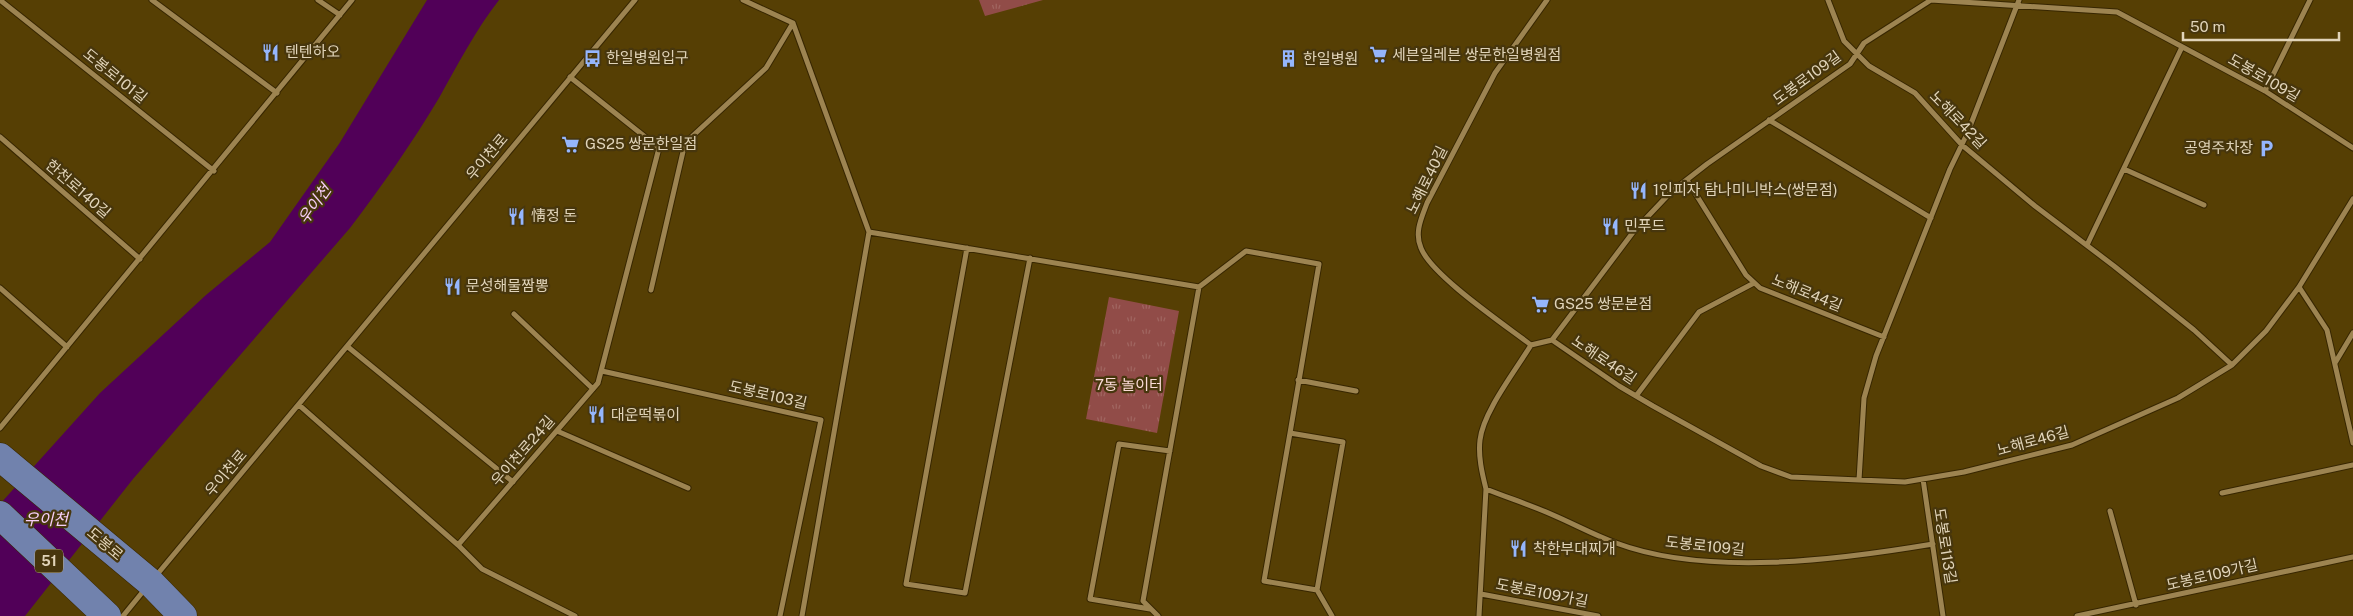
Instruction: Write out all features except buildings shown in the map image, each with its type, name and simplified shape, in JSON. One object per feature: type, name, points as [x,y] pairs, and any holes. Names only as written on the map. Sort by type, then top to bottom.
[{"type":"main road","name":"도봉로","points":[[0,457],[151,583],[183,616]]},
{"type":"main road","name":"51","points":[[0,515],[109,613]]},
{"type":"street","name":"도봉로101길","points":[[0,0],[214,170]]},
{"type":"street","points":[[152,0],[277,93]]},
{"type":"street","points":[[318,0],[340,15]]},
{"type":"street","points":[[0,428],[352,0]]},
{"type":"street","name":"우이천로","points":[[109,613],[151,583],[348,347],[401,279],[635,0]]},
{"type":"street","points":[[743,0],[793,23],[869,232],[802,616]]},
{"type":"street","name":"노해로40길","points":[[1531,345],[1433,266],[1420,248],[1418,236],[1419,223],[1427,203],[1495,73],[1547,0]]},
{"type":"street","name":"노해로42길","points":[[1828,0],[1844,41],[1869,66],[1915,93],[1962,145],[2035,206],[2194,330],[2232,365]]},
{"type":"street","name":"도봉로109길","points":[[1552,340],[1634,231],[1671,192],[1769,120],[1850,64],[1864,43],[1931,0],[2018,2],[2117,12],[2265,91],[2353,148]]},
{"type":"street","points":[[2265,91],[2310,0]]},
{"type":"street","points":[[1859,480],[1864,398],[1884,337],[2018,2]]},
{"type":"street","points":[[651,290],[685,143],[766,68],[793,23]]},
{"type":"street","points":[[2087,245],[2182,47]]},
{"type":"street","points":[[570,77],[659,148],[602,371]]},
{"type":"street","points":[[1769,120],[1931,218]]},
{"type":"street","name":"한천로140길","points":[[0,137],[140,260]]},
{"type":"street","points":[[2124,169],[2204,205]]},
{"type":"street","name":"노해로44길","points":[[1687,180],[1746,274],[1760,288],[1884,337]]},
{"type":"street","name":"노해로46길","points":[[1531,345],[1552,340],[1636,396],[1761,466],[1791,476],[1905,482],[1964,472],[2072,445],[2178,398],[2232,365],[2266,331],[2299,287],[2353,199]]},
{"type":"street","points":[[869,232],[1200,286]]},
{"type":"street","points":[[967,248],[906,584],[965,593],[1030,258]]},
{"type":"street","points":[[1158,616],[1143,601],[1200,286],[1246,251],[1319,264],[1264,581],[1317,590]]},
{"type":"street","name":"노해로46길","points":[[1636,396],[1698,312],[1754,283]]},
{"type":"street","points":[[2299,287],[2327,330],[2353,443]]},
{"type":"street","points":[[0,288],[66,347]]},
{"type":"street","points":[[514,314],[593,389]]},
{"type":"street","points":[[2334,363],[2353,333]]},
{"type":"street","points":[[1479,616],[1486,489],[1480,453],[1480,439],[1485,420],[1531,345]]},
{"type":"street","points":[[348,347],[513,482]]},
{"type":"street","name":"우이천로24길","points":[[458,546],[598,383],[602,371]]},
{"type":"street","name":"도봉로103길","points":[[602,371],[820,420],[780,616]]},
{"type":"street","points":[[1298,380],[1356,391]]},
{"type":"street","points":[[300,405],[482,569],[575,616]]},
{"type":"street","points":[[557,431],[688,488]]},
{"type":"street","points":[[1290,433],[1342,442],[1317,590],[1332,616]]},
{"type":"street","points":[[1152,609],[1090,599],[1119,444],[1170,451]]},
{"type":"street","points":[[2222,493],[2353,464]]},
{"type":"street","name":"도봉로113길","points":[[1923,479],[1943,616]]},
{"type":"street","name":"도봉로109길","points":[[1486,489],[1551,514],[1616,544],[1667,556],[1746,564],[1880,552],[1932,544]]},
{"type":"street","points":[[2110,511],[2136,605]]},
{"type":"street","name":"도봉로109가길","points":[[2077,616],[2136,605],[2353,557]]},
{"type":"street","name":"도봉로109가길","points":[[1481,594],[1598,616]]},
{"type":"street","points":[[2108,609],[2109,616]]},
{"type":"green space","points":[[979,0],[1043,0],[985,16]]},
{"type":"green space","name":"7동 놀이터","points":[[1109,297],[1179,311],[1157,433],[1086,419]]},
{"type":"water","name":"우이천","points":[[427,0],[499,0],[474,36],[418,131],[350,228],[133,479],[25,616],[0,616],[0,504],[100,393],[206,295],[270,242],[339,144]]},
{"type":"place","name":"텐텐하오","points":[[271,52]]},
{"type":"place","name":"세븐일레븐 쌍문한일병원점","points":[[1378,55]]},
{"type":"place","name":"한일병원입구","points":[[592,58]]},
{"type":"place","name":"한일병원","points":[[1289,59]]},
{"type":"place","name":"GS25 쌍문한일점","points":[[571,144]]},
{"type":"place","name":"공영주차장","points":[[2267,148]]},
{"type":"place","name":"1인피자 탐나미니박스(쌍문점)","points":[[1639,190]]},
{"type":"place","name":"情정 돈","points":[[517,216]]},
{"type":"place","name":"민푸드","points":[[1610,226]]},
{"type":"place","name":"문성해물짬뽕","points":[[452,286]]},
{"type":"place","name":"GS25 쌍문본점","points":[[1540,304]]},
{"type":"place","name":"대운떡볶이","points":[[597,415]]},
{"type":"place","name":"착한부대찌개","points":[[1519,549]]}]
